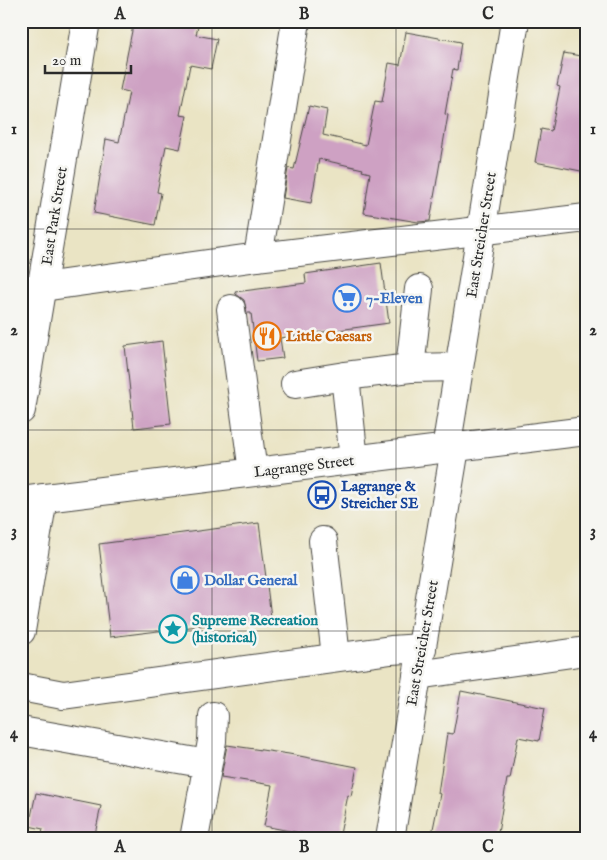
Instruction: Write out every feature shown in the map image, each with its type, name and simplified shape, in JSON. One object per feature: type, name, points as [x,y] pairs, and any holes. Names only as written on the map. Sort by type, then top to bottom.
[{"type":"street","name":"East Park Street","points":[[21,410],[31,289],[86,21]]},
{"type":"street","points":[[258,257],[296,21]]},
{"type":"street","name":"East Streicher Street","points":[[390,839],[422,648],[450,449],[459,367],[515,21]]},
{"type":"street","points":[[31,289],[258,257],[586,218]]},
{"type":"street","points":[[410,368],[419,289]]},
{"type":"street","points":[[231,309],[253,472]]},
{"type":"street","points":[[296,384],[410,368],[459,367]]},
{"type":"street","points":[[345,376],[354,460]]},
{"type":"street","name":"Lagrange Street","points":[[32,499],[586,431]]},
{"type":"street","points":[[21,631],[32,499]]},
{"type":"street","points":[[323,541],[336,657]]},
{"type":"street","points":[[21,687],[63,695],[336,657],[422,648]]},
{"type":"street","points":[[417,675],[586,651]]},
{"type":"street","points":[[194,839],[212,741],[213,716]]},
{"type":"street","points":[[21,732],[207,764]]},
{"type":"building","points":[[134,21],[199,21],[196,35],[217,39],[211,69],[190,65],[180,115],[187,116],[180,149],[166,146],[157,192],[161,193],[155,225],[94,213],[106,139],[119,142],[129,92],[120,90]]},
{"type":"building","points":[[406,32],[461,42],[457,70],[453,69],[445,114],[448,115],[430,221],[418,222],[364,213],[370,173],[362,171],[363,169],[319,159],[311,203],[283,198],[288,168],[294,169],[309,106],[327,110],[323,135],[366,145],[375,101],[382,102],[389,63],[400,65]]},
{"type":"building","points":[[564,53],[586,57],[586,172],[535,162],[541,129],[551,131],[560,87],[557,86]]},
{"type":"building","points":[[381,263],[389,323],[280,338],[283,358],[257,361],[251,313],[247,313],[244,300],[235,292],[306,283],[305,274]]},
{"type":"building","points":[[162,341],[171,424],[134,428],[125,346]]},
{"type":"building","name":"Dollar General","points":[[259,523],[271,617],[110,637],[99,544]]},
{"type":"building","points":[[461,691],[545,708],[539,741],[518,737],[510,779],[507,779],[497,839],[431,839],[440,794],[438,793],[447,733],[453,734]]},
{"type":"building","points":[[227,745],[357,767],[351,796],[348,795],[339,839],[264,826],[272,785],[221,777]]},
{"type":"building","points":[[36,793],[101,806],[94,839],[41,839],[43,829],[29,826]]},
{"type":"place","name":"7-Eleven","points":[[347,298]]},
{"type":"place","name":"Little Caesars","points":[[267,336]]},
{"type":"place","name":"Lagrange & Streicher SE","points":[[322,495]]},
{"type":"place","name":"Dollar General","points":[[185,580]]},
{"type":"place","name":"Supreme Recreation (historical)","points":[[173,629]]}]
